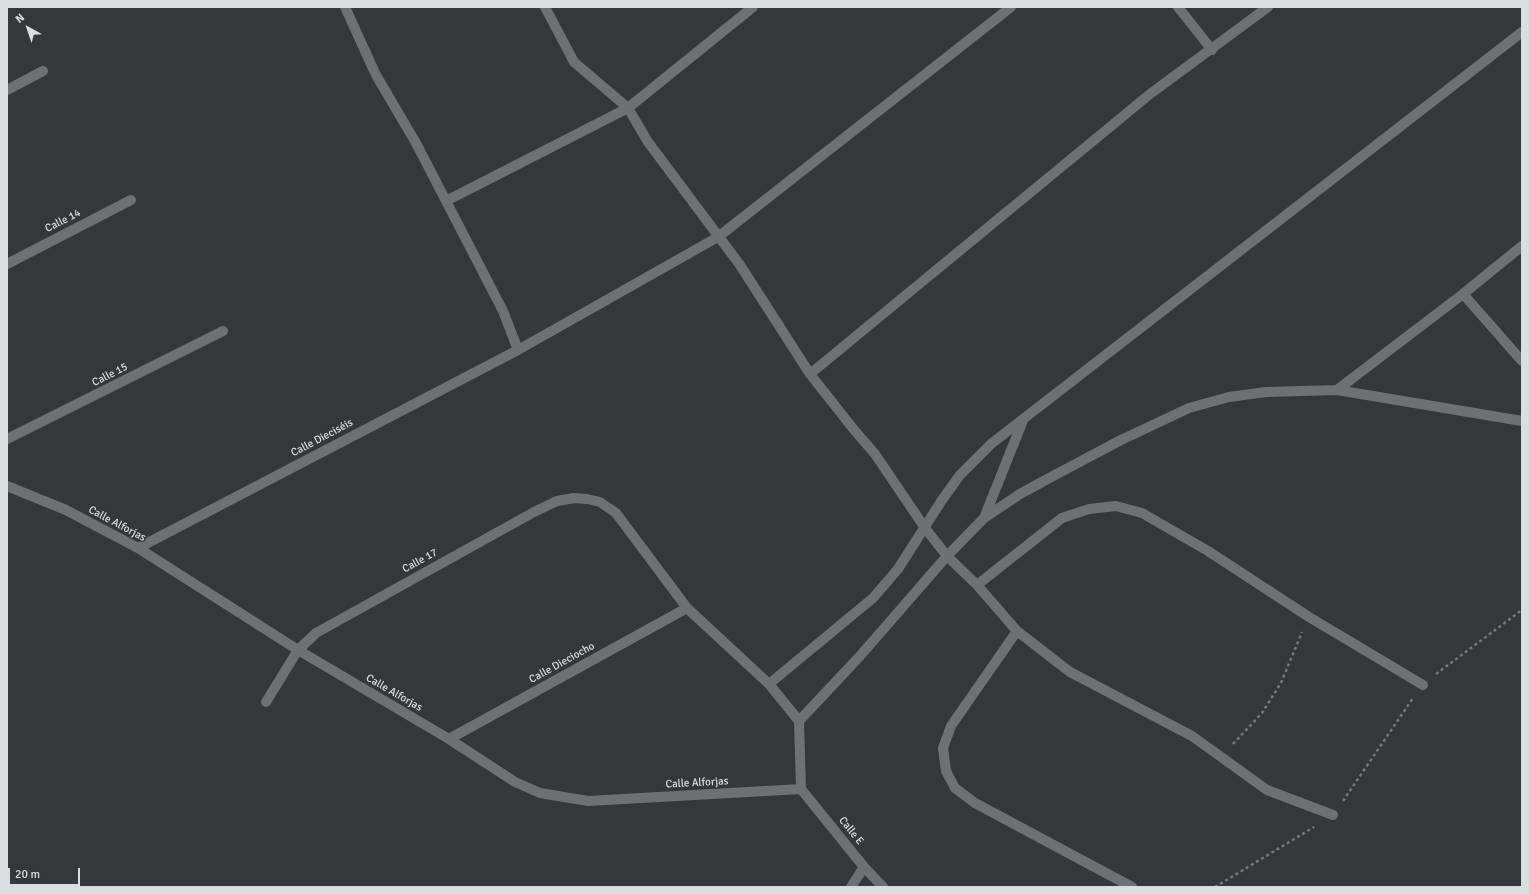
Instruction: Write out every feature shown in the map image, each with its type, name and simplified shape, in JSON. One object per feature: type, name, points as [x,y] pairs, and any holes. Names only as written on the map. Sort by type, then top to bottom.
[{"type":"street","points":[[344,7],[376,75],[416,143],[503,311],[518,350]]},
{"type":"street","points":[[545,7],[574,62],[628,108],[648,142],[740,265],[810,374],[875,454],[925,528],[947,556],[977,585],[1017,631],[1070,672],[1192,736],[1268,790],[1333,815]]},
{"type":"street","points":[[446,201],[628,108],[753,7]]},
{"type":"street","name":"Calle Dieciséis","points":[[138,548],[518,350],[718,237],[1011,7]]},
{"type":"street","points":[[1178,7],[1212,50]]},
{"type":"street","points":[[810,374],[1150,94],[1212,50],[1268,7]]},
{"type":"street","points":[[769,684],[873,598],[898,569],[942,500],[960,475],[991,444],[1522,32]]},
{"type":"street","points":[[7,90],[43,71]]},
{"type":"street","name":"Calle 14","points":[[7,264],[131,200]]},
{"type":"street","points":[[1337,390],[1464,294],[1522,246]]},
{"type":"street","points":[[1464,294],[1522,361]]},
{"type":"street","name":"Calle 15","points":[[7,439],[223,331]]},
{"type":"street","points":[[801,789],[799,721],[860,656],[947,556],[984,518],[1020,494],[1121,440],[1189,408],[1229,397],[1266,392],[1337,390],[1522,421]]},
{"type":"street","points":[[984,518],[1024,418]]},
{"type":"street","name":"Calle Alforjas","points":[[7,486],[66,510],[138,548],[298,650],[448,739],[515,782],[540,793],[561,798],[588,801],[801,789]]},
{"type":"street","name":"Calle 17","points":[[266,702],[298,650],[316,633],[344,616],[534,512],[557,501],[574,498],[587,498],[600,502],[616,513],[687,608],[769,684],[799,721]]},
{"type":"street","points":[[977,585],[1062,518],[1089,509],[1116,506],[1142,513],[1208,550],[1309,617],[1422,684]]},
{"type":"street","name":"Calle Dieciocho","points":[[448,739],[687,608]]},
{"type":"street","points":[[1017,631],[951,726],[943,748],[946,771],[955,788],[975,804],[1132,887]]},
{"type":"street","name":"Calle E","points":[[801,789],[864,867],[883,887]]},
{"type":"street","points":[[851,887],[864,867]]},
{"type":"path","points":[[1215,887],[1333,815],[1422,684],[1522,610]]},
{"type":"path","points":[[1222,756],[1262,713],[1281,683],[1309,617]]}]
